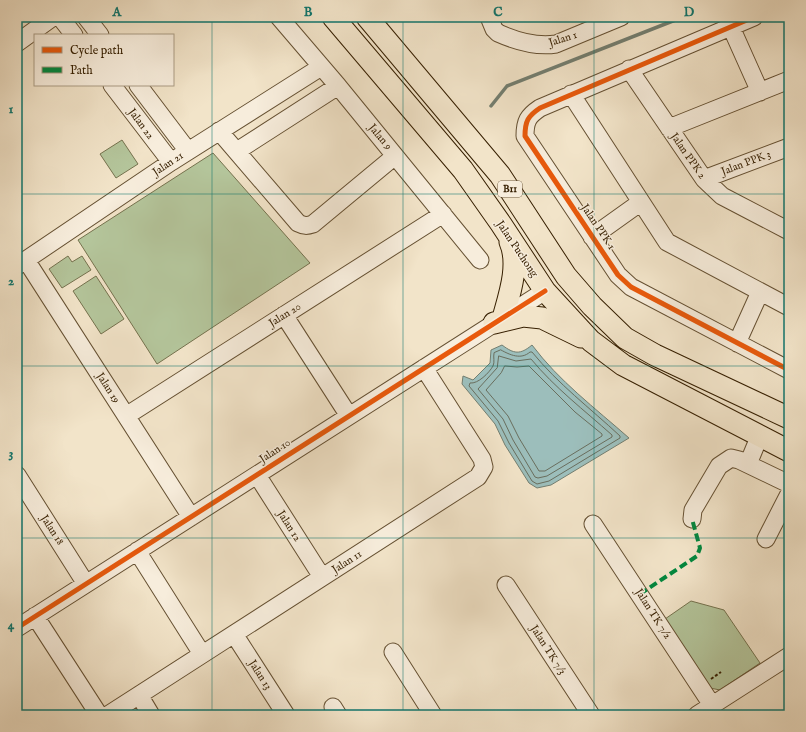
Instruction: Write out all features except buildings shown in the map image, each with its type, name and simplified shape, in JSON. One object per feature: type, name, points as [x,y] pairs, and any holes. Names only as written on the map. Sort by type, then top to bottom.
[{"type":"main road","name":"B11","points":[[367,17],[500,175],[566,276],[592,306],[625,338],[655,355],[789,418]]},
{"type":"main road","points":[[376,17],[392,46]]},
{"type":"main road","name":"Jalan Puchong","points":[[334,18],[462,170],[501,224],[545,291],[591,341],[623,364],[773,440],[789,451]]},
{"type":"main road","points":[[516,198],[515,210],[517,224],[544,267],[547,278],[545,291],[557,294],[565,299],[576,313],[603,332],[625,338]]},
{"type":"main road","points":[[498,320],[511,289],[514,268],[511,245],[501,224]]},
{"type":"main road","points":[[498,320],[523,316],[542,318],[591,341]]},
{"type":"street","points":[[17,42],[53,17]]},
{"type":"street","points":[[60,17],[73,34]]},
{"type":"street","points":[[86,17],[99,34]]},
{"type":"street","name":"Jalan 9","points":[[279,17],[444,214],[480,260]]},
{"type":"street","name":"Jalan 1","points":[[489,17],[494,29],[498,33],[536,45],[556,44],[621,17]]},
{"type":"street","name":"Jalan PPK 1","points":[[754,17],[540,108],[532,113],[525,123],[525,136],[618,275],[631,287],[789,370]]},
{"type":"street","points":[[731,27],[760,92]]},
{"type":"street","name":"Jalan 21","points":[[22,263],[170,162],[321,66]]},
{"type":"street","name":"Jalan PPK 2","points":[[629,69],[704,179],[722,196],[789,231]]},
{"type":"street","points":[[669,128],[789,80]]},
{"type":"street","name":"Jalan 22","points":[[113,86],[170,162]]},
{"type":"street","name":"Jalan 22","points":[[139,86],[188,151]]},
{"type":"street","points":[[237,151],[338,86]]},
{"type":"street","points":[[571,94],[667,242],[789,307]]},
{"type":"street","points":[[219,131],[298,223],[303,226],[313,224],[396,156]]},
{"type":"street","name":"Jalan PPK 3","points":[[704,179],[789,147]]},
{"type":"street","points":[[592,237],[641,202]]},
{"type":"street","name":"Jalan 20","points":[[126,416],[444,214]]},
{"type":"street","name":"Jalan 19","points":[[22,263],[126,416],[191,517]]},
{"type":"street","name":"Jalan 10","points":[[17,628],[545,291]]},
{"type":"street","points":[[737,343],[760,292]]},
{"type":"street","points":[[284,315],[349,416]]},
{"type":"street","name":"Jalan 11","points":[[108,715],[478,477],[484,467],[482,459],[424,368]]},
{"type":"street","points":[[748,464],[773,440]]},
{"type":"street","points":[[692,519],[693,510],[719,466],[731,458],[748,464],[789,484]]},
{"type":"street","name":"Jalan 18","points":[[17,475],[86,584]]},
{"type":"street","name":"Jalan 12","points":[[257,475],[322,577]]},
{"type":"street","points":[[766,539],[789,494]]},
{"type":"street","name":"Jalan TK 7/2","points":[[593,524],[712,705]]},
{"type":"street","points":[[137,552],[202,654]]},
{"type":"street","name":"Jalan TK 7/3","points":[[506,585],[591,715]]},
{"type":"street","points":[[35,616],[99,715]]},
{"type":"street","name":"Jalan 13","points":[[234,634],[286,715]]},
{"type":"street","points":[[393,652],[433,715]]},
{"type":"street","points":[[697,715],[789,656]]},
{"type":"street","points":[[139,695],[151,715]]},
{"type":"green space","points":[[122,140],[138,164],[116,178],[100,154]]},
{"type":"green space","points":[[213,153],[310,263],[157,364],[78,240]]},
{"type":"green space","points":[[68,256],[72,262],[82,256],[91,270],[62,288],[49,269]]},
{"type":"green space","points":[[96,276],[124,319],[101,334],[73,291]]},
{"type":"green space","points":[[691,601],[724,610],[760,663],[720,690],[710,688],[665,619]]},
{"type":"water","points":[[502,345],[514,352],[520,352],[532,345],[566,382],[590,405],[629,438],[551,485],[537,488],[529,483],[505,445],[495,424],[462,384],[463,376],[473,380],[490,363],[491,350]]},
{"type":"waterway","points":[[491,106],[507,86],[683,17]]},
{"type":"marked path","points":[[640,594],[697,556],[700,548],[692,519]]},
{"type":"cycle path","points":[[754,17],[540,108],[528,119],[525,136],[618,275],[631,287],[789,370]]},
{"type":"cycle path","points":[[17,628],[545,291]]}]
